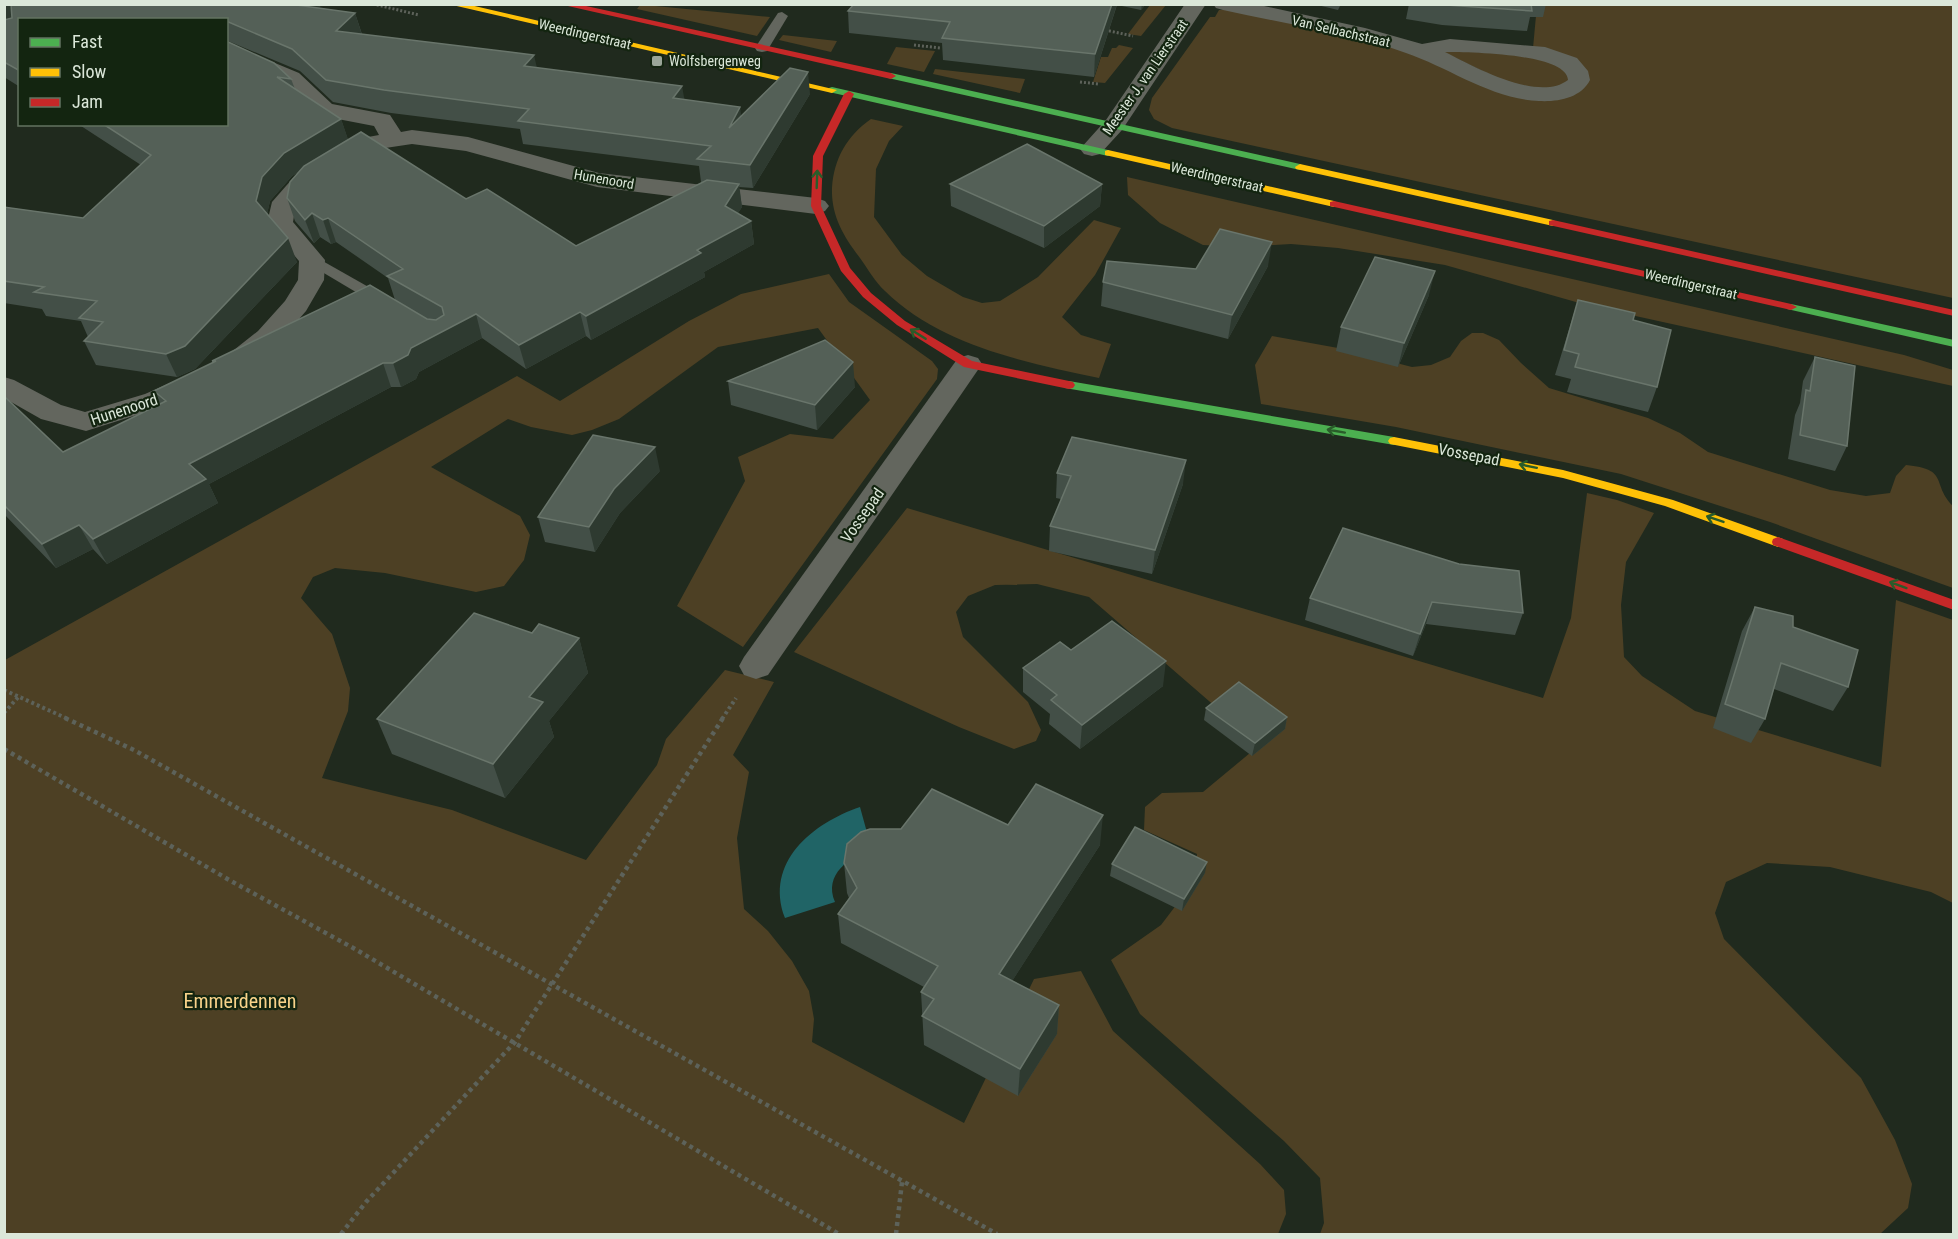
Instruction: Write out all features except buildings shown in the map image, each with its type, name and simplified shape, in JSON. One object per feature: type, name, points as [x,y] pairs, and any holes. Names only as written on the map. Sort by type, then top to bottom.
[{"type":"street","name":"Weerdingerstraat","points":[[452,4],[485,8],[849,94],[1953,344]]},
{"type":"street","name":"Weerdingerstraat","points":[[563,4],[1114,125],[1953,314]]},
{"type":"street","name":"Meester J. van Lierstraat","points":[[1092,148],[1114,125],[1196,4]]},
{"type":"street","name":"Van Selbachstraat","points":[[1224,4],[1423,50],[1492,82],[1526,93],[1549,94],[1562,91],[1574,87],[1579,80],[1579,74],[1574,66],[1549,55],[1442,46],[1423,50]]},
{"type":"street","points":[[229,50],[291,78],[324,110],[382,120],[394,140]]},
{"type":"street","name":"Vossepad","points":[[849,94],[818,156],[816,206],[845,269],[867,296],[901,323],[968,364],[1091,390],[1454,451],[1563,474],[1669,503],[1953,605]]},
{"type":"street","name":"Hunenoord","points":[[4,386],[51,411],[86,422],[155,400],[230,367],[268,337],[297,305],[311,280],[312,260],[280,223],[284,202],[302,183],[365,144],[412,137],[468,144],[597,180],[816,206]]},
{"type":"street","name":"Vossepad","points":[[756,666],[968,364]]},
{"type":"lane","points":[[762,48],[782,16]]},
{"type":"lane","points":[[312,260],[357,294],[394,307]]},
{"type":"lane","points":[[268,337],[301,323]]},
{"type":"path","points":[[1099,29],[1169,44]]},
{"type":"path","points":[[923,83],[940,48]]},
{"type":"path","points":[[341,1234],[366,1202],[515,1042],[756,666]]},
{"type":"path","points":[[4,690],[20,695],[134,750],[997,1234]]},
{"type":"path","points":[[4,713],[20,695]]},
{"type":"path","points":[[4,749],[515,1042],[839,1234]]},
{"type":"path","points":[[896,1234],[902,1182]]},
{"type":"green space","points":[[640,5],[770,17],[757,36],[637,9]]},
{"type":"green space","points":[[1150,5],[1166,5],[1141,36],[1128,34]]},
{"type":"green space","points":[[1537,5],[1953,5],[1953,298],[1172,128],[1154,119],[1149,110],[1152,98],[1210,17],[1215,17],[1219,10],[1231,10],[1405,48],[1502,90],[1584,87],[1533,48]]},
{"type":"green space","points":[[783,35],[837,41],[831,52],[779,40]]},
{"type":"green space","points":[[1119,45],[1133,48],[1105,83],[1093,82],[1101,57],[1108,57],[1112,48]]},
{"type":"green space","points":[[896,47],[935,51],[924,72],[887,64]]},
{"type":"green space","points":[[1439,50],[1529,55],[1559,63],[1571,80],[1551,90],[1507,83]]},
{"type":"green space","points":[[935,69],[1025,79],[1020,93],[933,74]]},
{"type":"green space","points":[[871,119],[903,126],[889,141],[876,169],[874,217],[902,255],[927,276],[963,297],[982,303],[1000,301],[1038,277],[1094,220],[1121,228],[1095,275],[1062,317],[1081,335],[1111,344],[1099,378],[1014,358],[958,338],[932,326],[907,310],[881,287],[844,234],[836,217],[832,198],[833,177],[839,157],[849,140]]},
{"type":"green space","points":[[1127,177],[1904,355],[1953,370],[1953,386],[1590,306],[1445,265],[1338,248],[1291,244],[1239,247],[1203,245],[1160,223],[1128,195]]},
{"type":"green space","name":"Emmerdennen","points":[[829,274],[849,302],[932,361],[938,369],[937,379],[743,647],[677,606],[745,481],[738,457],[790,434],[833,439],[870,400],[818,328],[718,347],[619,419],[592,430],[572,435],[531,427],[508,419],[431,467],[520,516],[530,535],[524,560],[504,586],[476,592],[385,573],[335,568],[313,577],[301,598],[332,634],[350,688],[348,711],[322,778],[452,810],[586,860],[657,765],[666,739],[725,670],[774,682],[733,755],[749,772],[737,838],[744,909],[768,931],[792,961],[809,991],[814,1019],[812,1042],[964,1123],[1034,979],[1081,971],[1113,1031],[1260,1164],[1284,1190],[1286,1214],[1278,1234],[4,1234],[5,660],[517,376],[560,401],[689,321],[741,294]]},
{"type":"green space","points":[[1472,333],[1483,333],[1499,340],[1549,388],[1648,418],[1680,433],[1708,452],[1830,490],[1866,496],[1890,493],[1896,476],[1906,465],[1929,470],[1938,479],[1946,498],[1953,506],[1953,588],[1770,522],[1621,474],[1396,427],[1261,404],[1255,365],[1272,336],[1338,348],[1412,367],[1431,365],[1450,357],[1461,341]]},
{"type":"green space","points":[[1587,493],[1617,500],[1654,513],[1626,562],[1621,605],[1624,657],[1642,676],[1695,711],[1881,767],[1896,600],[1953,620],[1953,903],[1931,892],[1830,867],[1767,863],[1726,882],[1715,913],[1724,939],[1861,1078],[1895,1140],[1912,1184],[1908,1208],[1880,1234],[1320,1234],[1324,1223],[1320,1178],[1284,1141],[1140,1014],[1111,960],[1161,925],[1193,883],[1197,854],[1144,830],[1145,807],[1162,793],[1203,792],[1250,753],[1247,734],[1089,597],[1037,584],[995,585],[968,596],[956,612],[963,637],[1028,702],[1041,730],[1036,741],[1014,749],[959,727],[794,652],[907,508],[1543,698],[1571,618]]},
{"type":"water","points":[[860,807],[871,847],[847,862],[836,875],[832,892],[835,902],[785,918],[780,898],[781,879],[787,862],[810,834],[842,814]]},
{"type":"traffic: fast","points":[[891,76],[1300,167]]},
{"type":"traffic: fast","points":[[832,90],[1108,153]]},
{"type":"traffic: fast","points":[[1791,307],[1954,344]]},
{"type":"traffic: fast","points":[[1069,385],[1394,441]]},
{"type":"traffic: slow","points":[[452,4],[832,90]]},
{"type":"traffic: slow","points":[[1108,153],[1334,204]]},
{"type":"traffic: slow","points":[[1300,167],[1553,223]]},
{"type":"traffic: slow","points":[[1394,441],[1563,474],[1669,503],[1778,542]]},
{"type":"traffic: jam","points":[[563,4],[891,76]]},
{"type":"traffic: jam","points":[[849,94],[818,156],[816,206],[845,269],[867,295],[901,323],[968,364],[1069,385]]},
{"type":"traffic: jam","points":[[1334,204],[1791,307]]},
{"type":"traffic: jam","points":[[1553,223],[1954,313]]},
{"type":"traffic: jam","points":[[1778,542],[1954,605]]},
{"type":"place","name":"Wolfsbergenweg","points":[[657,61]]}]
